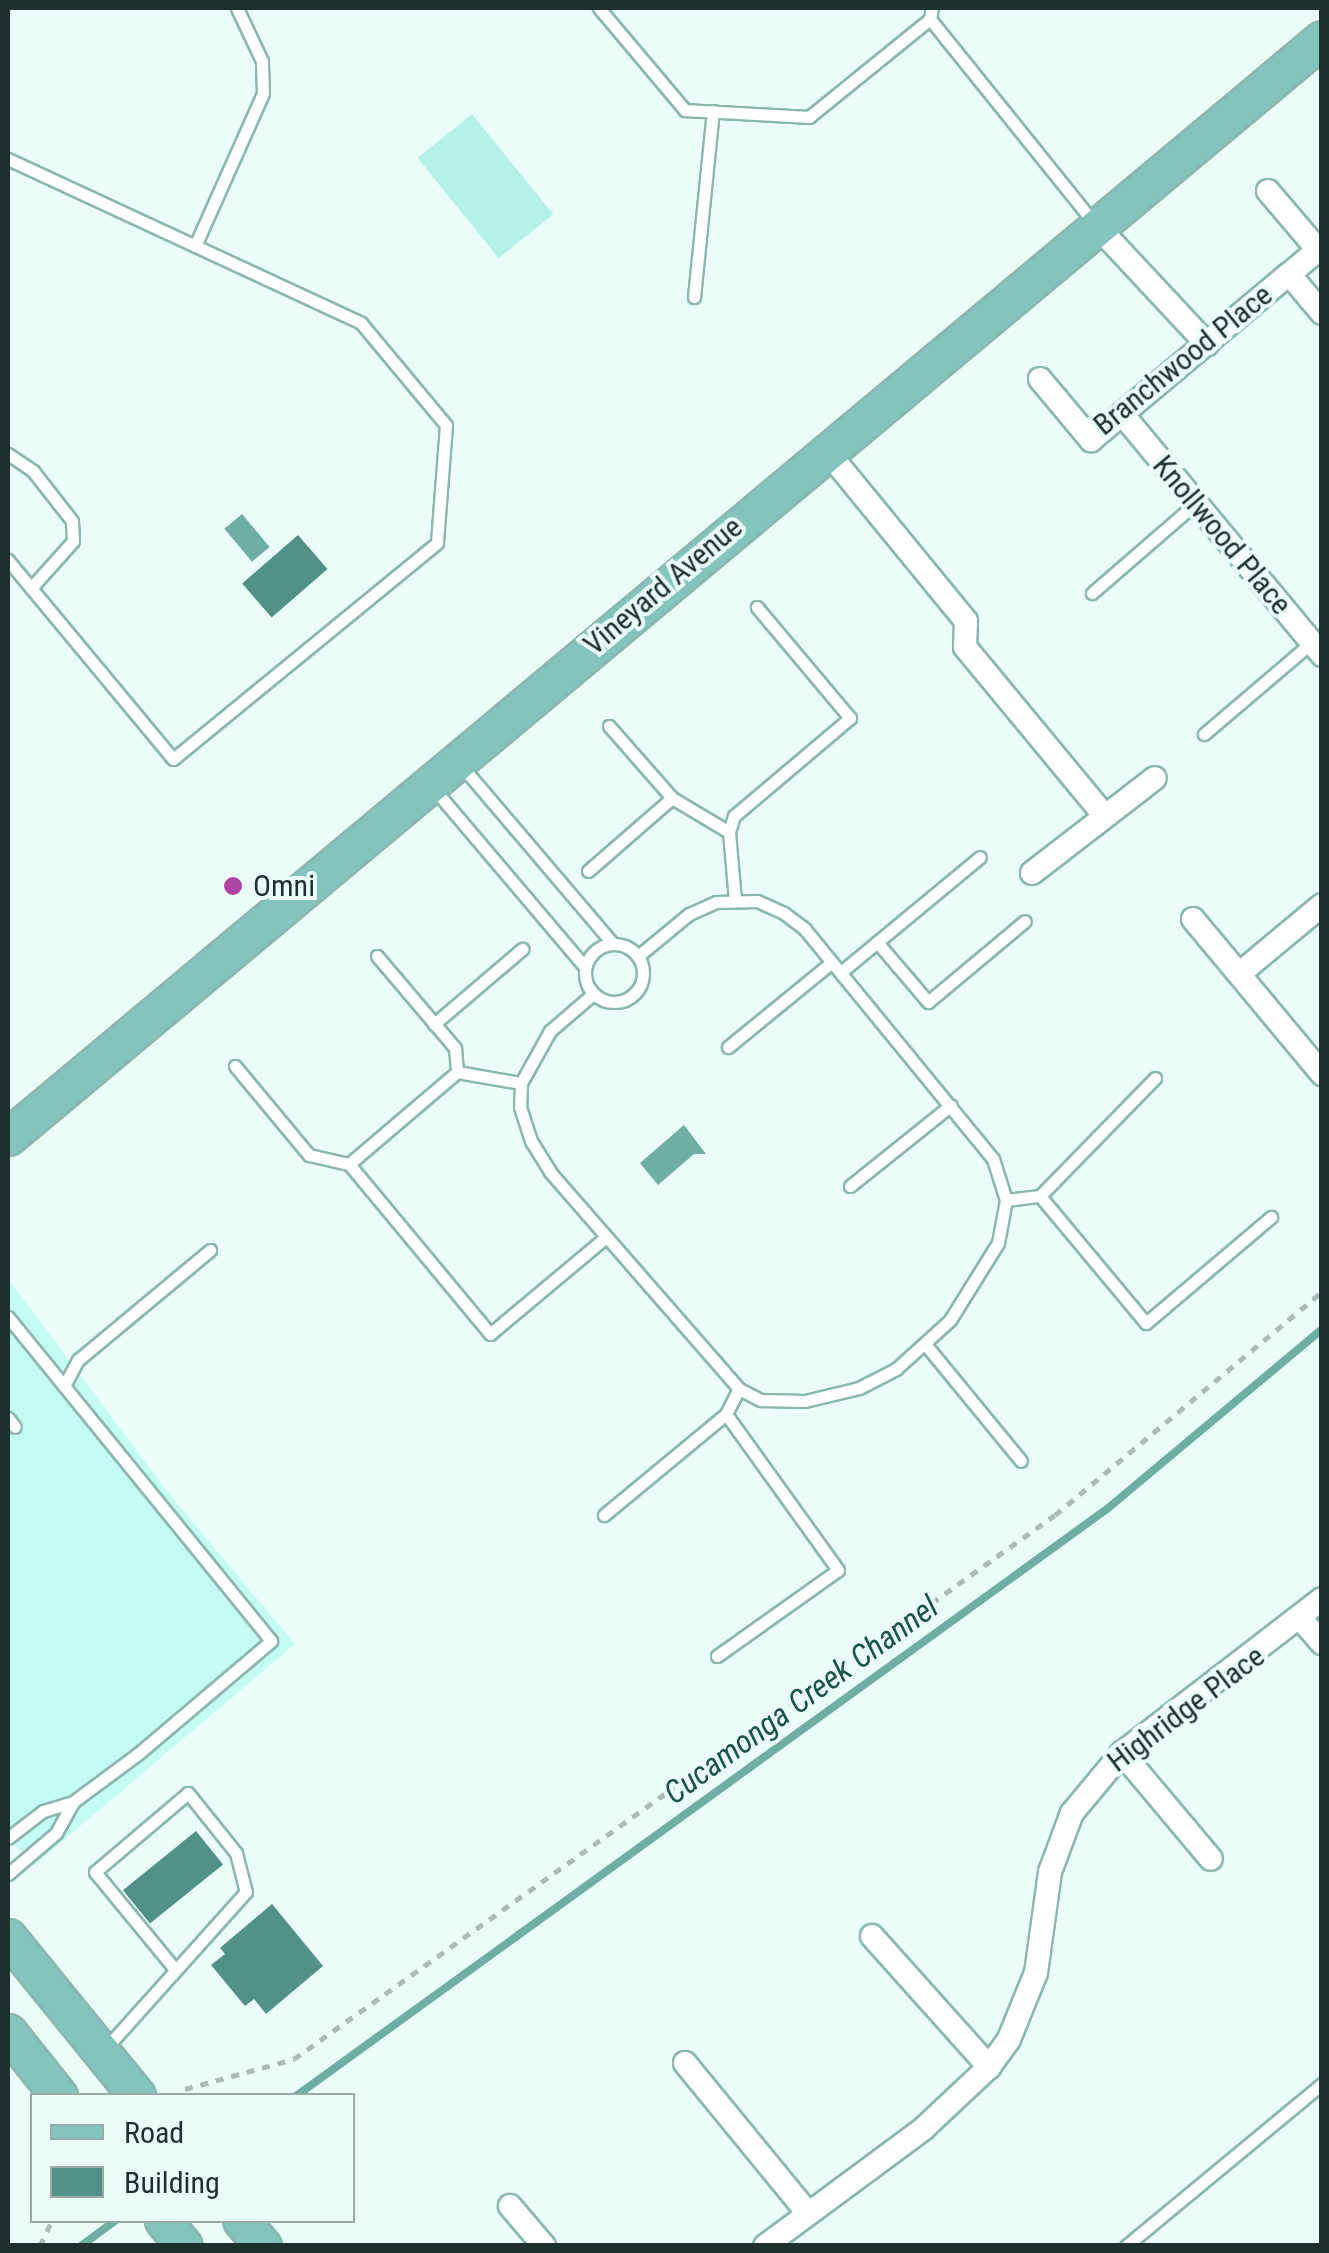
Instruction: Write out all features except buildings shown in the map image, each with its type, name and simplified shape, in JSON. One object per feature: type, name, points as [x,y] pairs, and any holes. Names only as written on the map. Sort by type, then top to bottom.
[{"type":"main road","name":"Vineyard Avenue","points":[[8,1137],[455,758],[1322,39]]},
{"type":"main road","points":[[8,1938],[135,2093]]},
{"type":"main road","points":[[8,2032],[57,2093]]},
{"type":"main road","points":[[165,2223],[184,2246]]},
{"type":"main road","points":[[244,2223],[263,2246]]},
{"type":"street","name":"Branchwood Place","points":[[1040,379],[1091,440],[1124,415],[1318,250],[1268,192]]},
{"type":"street","points":[[1096,226],[1207,344]]},
{"type":"street","points":[[1289,274],[1322,314]]},
{"type":"street","name":"Knollwood Place","points":[[1124,415],[1316,649]]},
{"type":"street","points":[[826,450],[966,621],[965,647],[1103,814]]},
{"type":"street","points":[[1032,873],[1103,814],[1155,778]]},
{"type":"street","points":[[1239,974],[1322,905]]},
{"type":"street","points":[[1192,919],[1322,1074]]},
{"type":"street","name":"Highridge Place","points":[[765,2246],[806,2211],[923,2129],[989,2067],[1009,2039],[1036,1973],[1056,1847],[1072,1813],[1122,1753],[1301,1619],[1322,1599]]},
{"type":"street","points":[[1301,1619],[1322,1643]]},
{"type":"street","points":[[1122,1753],[1211,1858]]},
{"type":"street","points":[[872,1936],[989,2067]]},
{"type":"street","points":[[686,2063],[806,2211]]},
{"type":"street","points":[[510,2206],[544,2246]]},
{"type":"lane","points":[[195,246],[263,93],[262,60],[237,8]]},
{"type":"lane","points":[[599,8],[685,110],[809,117],[931,13],[1096,226]]},
{"type":"lane","points":[[694,297],[713,112]]},
{"type":"lane","points":[[8,159],[362,322],[446,426],[437,543],[173,760],[8,560]]},
{"type":"lane","points":[[8,454],[33,471],[72,520],[73,541],[32,588]]},
{"type":"lane","points":[[1092,593],[1196,503]]},
{"type":"lane","points":[[735,901],[729,832],[734,816],[850,718],[756,607]]},
{"type":"lane","points":[[1204,734],[1316,649]]},
{"type":"lane","points":[[609,726],[672,798],[729,832]]},
{"type":"lane","points":[[455,758],[613,944],[638,956]]},
{"type":"lane","points":[[428,782],[585,967],[592,994],[608,1002],[632,996],[642,982],[638,956]]},
{"type":"lane","points":[[588,872],[672,798]]},
{"type":"lane","points":[[728,1047],[837,967],[878,942],[980,856]]},
{"type":"lane","points":[[592,994],[550,1031],[521,1083],[531,1142],[606,1238],[739,1389],[761,1400],[804,1401],[860,1388],[925,1344],[977,1287],[998,1244],[1006,1200],[992,1160],[951,1104],[837,967],[784,913],[735,901],[689,914],[638,956]]},
{"type":"lane","points":[[878,942],[928,1002],[1025,921]]},
{"type":"lane","points":[[585,967],[592,953],[613,944]]},
{"type":"lane","points":[[434,1024],[522,950]]},
{"type":"lane","points":[[377,956],[455,1048],[458,1072]]},
{"type":"lane","points":[[236,1066],[309,1155],[348,1164],[490,1334],[606,1238]]},
{"type":"lane","points":[[348,1164],[458,1072],[521,1083]]},
{"type":"lane","points":[[1006,1200],[1040,1196],[1156,1078]]},
{"type":"lane","points":[[850,1186],[951,1104]]},
{"type":"lane","points":[[1040,1196],[1146,1323],[1271,1217]]},
{"type":"lane","points":[[64,1386],[78,1360],[210,1250]]},
{"type":"lane","points":[[8,1317],[271,1642],[74,1802],[56,1833],[8,1874]]},
{"type":"lane","points":[[925,1344],[1021,1461]]},
{"type":"lane","points":[[604,1514],[726,1414],[739,1389]]},
{"type":"lane","points":[[717,1656],[838,1570],[726,1414]]},
{"type":"lane","points":[[102,2052],[173,1967],[246,1892],[236,1853],[188,1792],[95,1872],[173,1967]]},
{"type":"lane","points":[[8,1838],[43,1811],[74,1802]]},
{"type":"lane","points":[[1126,2246],[1322,2084]]},
{"type":"path","points":[[185,2089],[294,2059],[1055,1515],[1322,1292]]},
{"type":"path","points":[[40,2246],[51,2223]]},
{"type":"shaded area","points":[[472,114],[553,214],[499,258],[418,158]]},
{"type":"shaded area","points":[[242,514],[270,547],[252,562],[224,529]]},
{"type":"shaded area","points":[[684,1125],[706,1154],[694,1154],[658,1185],[640,1163]]},
{"type":"shaded area","points":[[8,1279],[166,1490],[295,1644],[33,1866],[8,1836]]},
{"type":"waterway","name":"Cucamonga Creek Channel","points":[[300,2093],[1107,1509],[1322,1329]]},
{"type":"waterway","name":"Cucamonga Creek Channel","points":[[81,2246],[112,2223]]},
{"type":"place","name":"Omni","points":[[233,886]]}]
